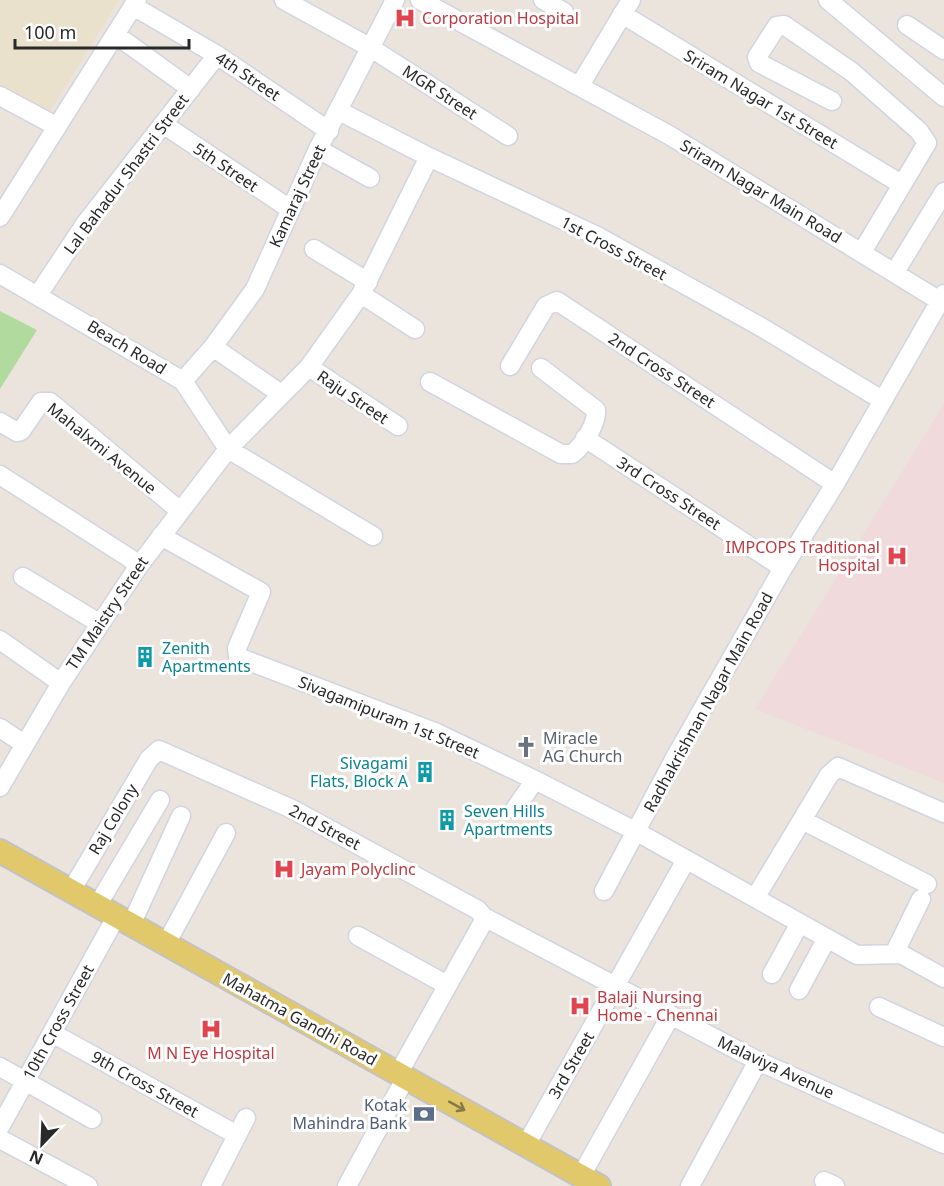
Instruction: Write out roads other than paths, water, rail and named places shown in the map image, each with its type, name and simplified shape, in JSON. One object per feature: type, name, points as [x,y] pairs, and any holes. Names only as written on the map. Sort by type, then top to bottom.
[{"type":"main road","name":"Mahatma Gandhi Road","points":[[0,851],[590,1181]]},
{"type":"street","points":[[284,0],[371,48]]},
{"type":"street","name":"Kamaraj Street","points":[[183,381],[213,347],[255,289],[318,149],[395,0]]},
{"type":"street","name":"Sriram Nagar Main Road","points":[[420,0],[580,84],[895,272],[942,297]]},
{"type":"street","points":[[543,0],[564,12]]},
{"type":"street","points":[[828,0],[944,97]]},
{"type":"street","points":[[0,217],[135,3]]},
{"type":"street","name":"4th Street","points":[[135,3],[329,131]]},
{"type":"street","points":[[580,84],[626,7]]},
{"type":"street","name":"Sriram Nagar 1st Street","points":[[626,7],[901,184]]},
{"type":"street","points":[[832,101],[759,63],[757,57],[777,26],[784,25],[852,72],[920,131],[927,143],[862,252]]},
{"type":"street","points":[[907,25],[944,51]]},
{"type":"street","points":[[116,35],[191,89]]},
{"type":"street","name":"MGR Street","points":[[371,48],[508,136]]},
{"type":"street","name":"Lal Bahadur Shastri Street","points":[[38,295],[85,224],[217,55]]},
{"type":"street","points":[[0,96],[56,126]]},
{"type":"street","name":"1st Cross Street","points":[[339,111],[429,157],[599,237],[760,327],[882,400]]},
{"type":"street","name":"5th Street","points":[[163,124],[290,209]]},
{"type":"street","points":[[318,149],[370,178]]},
{"type":"street","name":"TM Maistry Street","points":[[0,787],[61,682],[138,567],[228,449],[309,367],[365,288],[429,157]]},
{"type":"street","points":[[895,272],[944,192]]},
{"type":"street","points":[[314,249],[415,329]]},
{"type":"street","name":"Beach Road","points":[[0,274],[183,381],[228,449]]},
{"type":"street","name":"Radhakrishnan Nagar Main Road","points":[[604,891],[677,754],[783,568],[836,484],[942,297]]},
{"type":"street","name":"2nd Cross Street","points":[[510,366],[546,306],[557,302],[836,484]]},
{"type":"street","points":[[213,347],[282,394]]},
{"type":"street","name":"Raju Street","points":[[309,367],[398,426]]},
{"type":"street","points":[[430,382],[561,454],[572,454],[585,438],[596,417],[594,406],[541,368]]},
{"type":"street","name":"Mahalxmi Avenue","points":[[0,422],[16,432],[21,431],[42,402],[50,402],[180,511]]},
{"type":"street","name":"3rd Cross Street","points":[[585,438],[783,568]]},
{"type":"street","points":[[228,449],[373,536]]},
{"type":"street","points":[[0,475],[131,559],[138,567]]},
{"type":"street","name":"Sivagamipuram 1st Street","points":[[161,536],[261,592],[237,654],[437,733],[535,780],[637,832],[857,955],[894,954]]},
{"type":"street","points":[[23,577],[99,623]]},
{"type":"street","points":[[0,640],[61,682]]},
{"type":"street","points":[[0,728],[24,744]]},
{"type":"street","name":"Raj Colony","points":[[71,891],[149,759],[159,750]]},
{"type":"street","name":"2nd Street","points":[[159,750],[292,809],[478,910],[484,917]]},
{"type":"street","points":[[755,898],[835,768],[842,768],[944,813]]},
{"type":"street","points":[[515,809],[535,780]]},
{"type":"street","points":[[114,916],[160,800]]},
{"type":"street","points":[[114,916],[181,816]]},
{"type":"street","points":[[802,820],[924,891],[894,954],[906,956],[944,978]]},
{"type":"street","points":[[166,944],[226,833]]},
{"type":"street","name":"3rd Street","points":[[526,1145],[686,861]]},
{"type":"street","name":"10th Cross Street","points":[[0,1127],[114,916]]},
{"type":"street","points":[[347,1186],[447,985],[484,917]]},
{"type":"street","name":"Malaviya Avenue","points":[[484,917],[758,1061],[944,1144]]},
{"type":"street","points":[[772,974],[800,923]]},
{"type":"street","points":[[358,936],[447,985]]},
{"type":"street","points":[[799,990],[827,938]]},
{"type":"street","points":[[879,1006],[944,1037]]},
{"type":"street","points":[[590,1181],[671,1015]]},
{"type":"street","name":"9th Cross Street","points":[[52,1033],[237,1135]]},
{"type":"street","points":[[690,1186],[758,1061]]},
{"type":"street","points":[[0,1067],[92,1119]]},
{"type":"street","points":[[211,1186],[246,1118]]},
{"type":"street","points":[[0,1139],[83,1185]]},
{"type":"place","name":"Corporation Hospital","points":[[405,18]]},
{"type":"place","name":"IMPCOPS Traditional Hospital","points":[[897,556]]},
{"type":"place","name":"Zenith Apartments","points":[[145,657]]},
{"type":"place","name":"Miracle AG Church","points":[[526,747]]},
{"type":"place","name":"Sivagami Flats, Block A","points":[[425,772]]},
{"type":"place","name":"Seven Hills Apartments","points":[[447,820]]},
{"type":"place","name":"Jayam Polyclinc","points":[[284,869]]},
{"type":"place","name":"Balaji Nursing Home - Chennai","points":[[580,1006]]},
{"type":"place","name":"M N Eye Hospital","points":[[211,1029]]},
{"type":"place","name":"Kotak Mahindra Bank","points":[[424,1114]]}]
